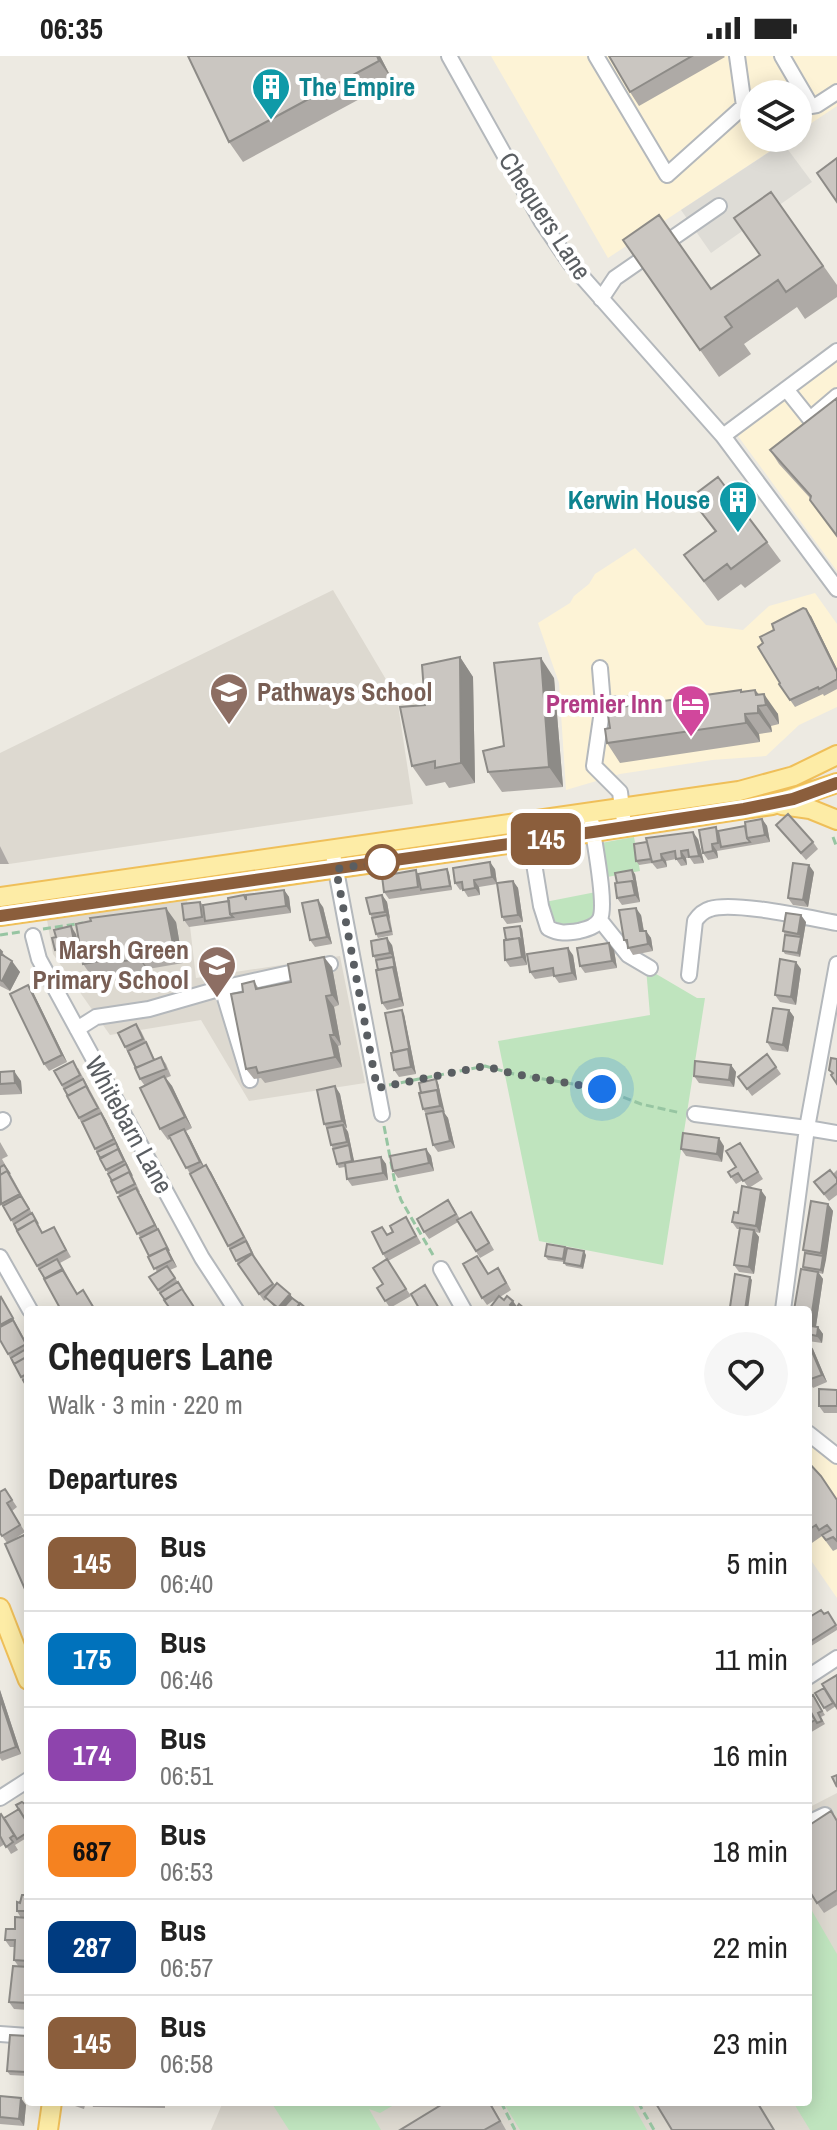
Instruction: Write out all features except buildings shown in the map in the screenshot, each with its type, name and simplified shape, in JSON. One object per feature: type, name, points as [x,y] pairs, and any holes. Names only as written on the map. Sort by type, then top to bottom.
[{"type":"main road","points":[[0,897],[757,787],[794,776],[837,755]]},
{"type":"main road","points":[[0,916],[772,805],[837,783]]},
{"type":"main road","points":[[772,805],[800,806],[821,813],[835,825]]},
{"type":"main road","points":[[0,1608],[24,1670]]},
{"type":"main road","points":[[48,2130],[51,2106]]},
{"type":"street","name":"Chequers Lane","points":[[449,56],[542,222],[570,263],[723,436],[837,589]]},
{"type":"street","points":[[596,56],[667,175],[744,106],[737,56]]},
{"type":"street","points":[[782,56],[811,106],[837,92]]},
{"type":"street","points":[[601,299],[615,278],[719,206]]},
{"type":"street","points":[[723,436],[837,351]]},
{"type":"street","points":[[786,389],[805,424],[837,396]]},
{"type":"street","points":[[600,668],[603,704],[594,766],[620,792],[625,827]]},
{"type":"street","points":[[603,704],[646,705]]},
{"type":"street","points":[[528,821],[541,906],[548,928],[558,933],[583,930],[593,927],[600,920],[603,904],[591,811]]},
{"type":"street","points":[[332,849],[382,1114]]},
{"type":"street","points":[[689,975],[695,921],[708,909],[741,907],[837,923]]},
{"type":"street","points":[[600,920],[628,955],[650,968]]},
{"type":"street","name":"Whitebarn Lane","points":[[33,936],[39,959],[202,1258],[233,1306]]},
{"type":"street","points":[[77,1029],[96,1017],[149,1009],[222,988],[330,964]]},
{"type":"street","points":[[784,1306],[807,1128],[837,964]]},
{"type":"street","points":[[222,988],[250,1080]]},
{"type":"street","points":[[695,1114],[837,1133]]},
{"type":"street","points":[[0,1257],[28,1306]]},
{"type":"street","points":[[441,1269],[462,1306]]},
{"type":"street","points":[[812,1436],[837,1456]]},
{"type":"street","points":[[812,1674],[837,1658]]},
{"type":"street","points":[[0,1798],[24,1783]]},
{"type":"street","points":[[812,1821],[825,1815]]},
{"type":"street","points":[[0,2034],[24,2036]]},
{"type":"path","points":[[835,825],[837,848]]},
{"type":"path","points":[[377,1088],[485,1066],[602,1089],[674,1113],[695,1114]]},
{"type":"path","points":[[382,1114],[401,1200],[441,1269]]},
{"type":"path","points":[[503,2106],[515,2130]]},
{"type":"path","points":[[640,2106],[654,2130]]},
{"type":"shaded area","points":[[491,56],[837,56],[837,106],[812,123],[812,80],[740,80],[740,152],[769,152],[608,258]]},
{"type":"shaded area","points":[[769,152],[790,152],[812,182],[711,253],[681,210]]},
{"type":"shaded area","points":[[837,348],[837,571],[732,428]]},
{"type":"shaded area","points":[[635,548],[706,625],[743,630],[769,606],[815,593],[837,624],[837,707],[799,725],[766,756],[712,760],[620,774],[566,790],[559,683],[538,623],[570,603],[595,574]]},
{"type":"shaded area","name":"Pathways School","points":[[333,590],[397,698],[413,804],[9,864],[0,846],[0,753]]},
{"type":"shaded area","name":"Marsh Green Primary School","points":[[187,900],[196,978],[340,956],[365,1083],[249,1101],[201,1020],[110,1035],[53,954],[47,920]]},
{"type":"shaded area","points":[[812,1436],[837,1456],[837,1598],[812,1562]]},
{"type":"shaded area","points":[[837,1793],[837,2130],[211,2130],[221,2106],[812,2106],[812,1806]]},
{"type":"green space","points":[[634,837],[640,871],[607,877],[601,843]]},
{"type":"green space","points":[[596,892],[597,911],[586,920],[569,925],[550,918],[545,902]]},
{"type":"green space","points":[[646,968],[697,998],[705,998],[663,1265],[539,1241],[498,1041],[650,1015]]},
{"type":"green space","points":[[812,1911],[837,1954],[837,2130],[810,2130],[795,2106],[812,2106]]},
{"type":"green space","points":[[274,2106],[392,2106],[380,2113],[369,2109],[381,2130],[289,2130]]},
{"type":"green space","points":[[505,2106],[633,2106],[647,2130],[520,2130]]},
{"type":"bus line","name":"145","points":[[0,916],[772,805],[837,783]]},
{"type":"place","name":"The Empire","points":[[271,121]]},
{"type":"place","name":"Kerwin House","points":[[738,534]]},
{"type":"place","name":"Pathways School","points":[[229,726]]},
{"type":"place","name":"Premier Inn","points":[[691,738]]},
{"type":"place","name":"Marsh Green Primary School","points":[[217,999]]},
{"type":"route","points":[[382,862],[336,869],[377,1088],[485,1066],[602,1089]]}]
